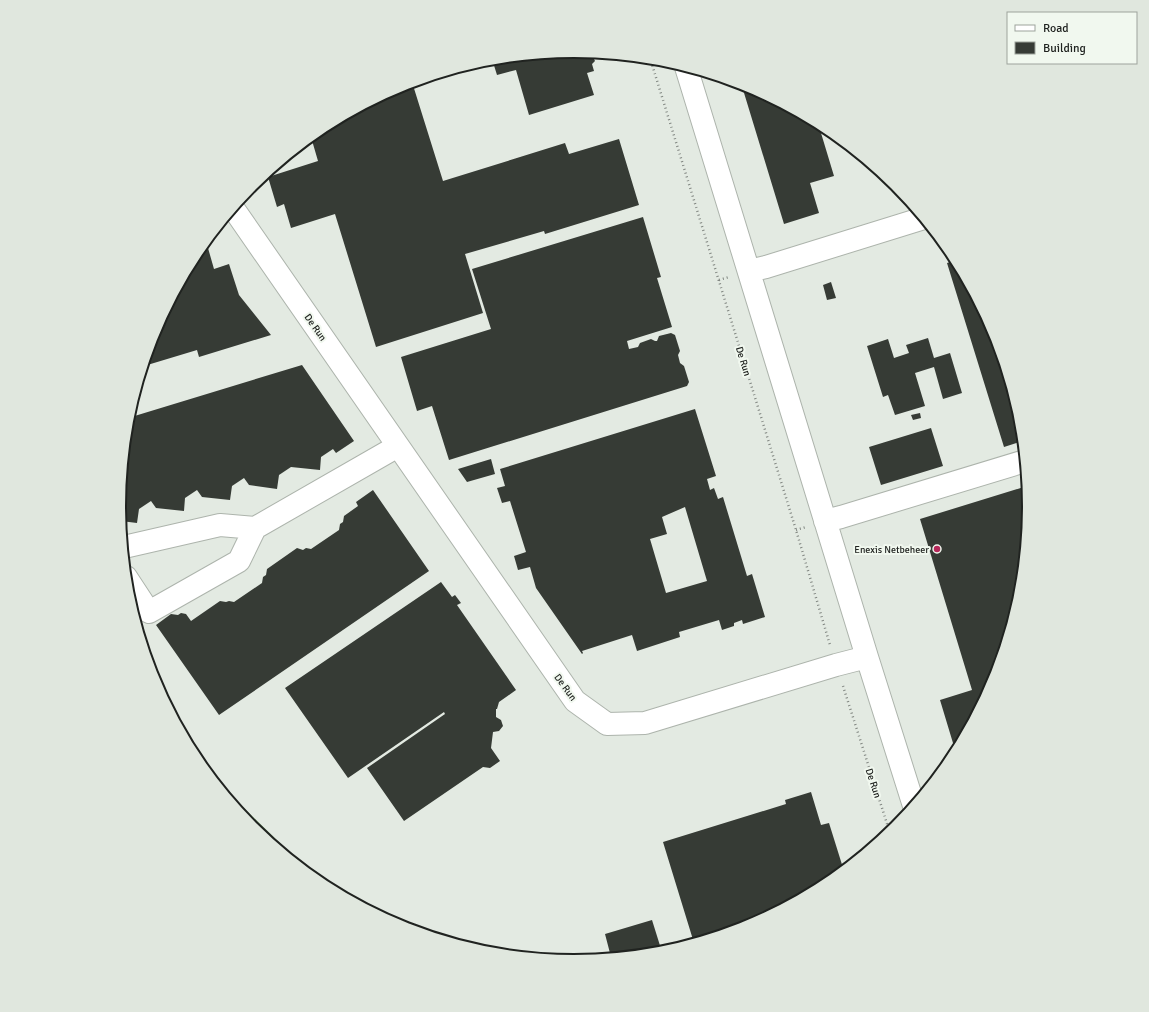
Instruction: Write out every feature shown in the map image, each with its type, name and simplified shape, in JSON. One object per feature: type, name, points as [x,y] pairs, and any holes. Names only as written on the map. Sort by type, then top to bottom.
[{"type":"street","points":[[688,73],[866,657],[912,800]]},
{"type":"street","name":"De Run","points":[[236,213],[576,701],[607,724],[645,723],[866,657]]},
{"type":"street","points":[[749,271],[919,220]]},
{"type":"street","points":[[134,590],[149,612],[239,561],[255,528],[398,446]]},
{"type":"street","points":[[825,521],[842,518],[1020,462]]},
{"type":"street","points":[[128,546],[220,525],[255,528]]},
{"type":"path","name":"De Run","points":[[652,65],[794,523],[836,665],[888,826]]},
{"type":"green space","points":[[248,812],[284,847],[258,823]]},
{"type":"building","points":[[545,59],[594,59],[595,61],[592,64],[594,71],[587,73],[594,95],[529,115],[516,70],[497,75],[494,66]]},
{"type":"building","points":[[414,88],[443,181],[565,143],[569,154],[619,139],[639,205],[545,234],[544,231],[465,254],[483,313],[376,347],[335,214],[291,228],[284,204],[277,207],[269,179],[272,176],[318,161],[313,143],[351,118],[376,104]]},
{"type":"building","points":[[743,91],[773,104],[821,133],[834,176],[810,183],[819,213],[784,224]]},
{"type":"building","points":[[643,217],[661,277],[657,278],[672,327],[627,341],[629,349],[638,347],[640,343],[651,339],[657,341],[659,336],[671,333],[675,335],[680,351],[678,355],[680,363],[684,366],[689,382],[687,386],[449,460],[432,406],[417,411],[401,357],[491,329],[472,269]]},
{"type":"building","points":[[208,248],[214,269],[229,264],[239,295],[271,335],[199,357],[197,350],[149,364],[173,308]]},
{"type":"building","points":[[950,262],[976,308],[999,362],[1014,419],[1018,443],[1004,447],[947,263]]},
{"type":"building","points":[[831,282],[836,298],[827,300],[823,285]]},
{"type":"building","points":[[928,338],[934,358],[950,353],[962,393],[943,399],[934,367],[915,373],[925,406],[895,415],[888,395],[883,397],[867,346],[888,339],[894,358],[909,353],[906,345]]},
{"type":"building","points":[[302,365],[354,441],[336,453],[333,449],[321,457],[320,470],[291,467],[279,475],[277,489],[249,485],[244,478],[232,486],[230,500],[202,497],[197,490],[185,498],[184,511],[156,508],[151,501],[139,509],[137,523],[127,522],[126,506],[130,448],[136,416]]},
{"type":"building","points":[[695,409],[716,476],[707,479],[710,490],[714,488],[718,499],[723,497],[747,576],[752,574],[765,617],[743,624],[742,620],[734,623],[734,626],[722,630],[719,620],[679,632],[680,637],[637,651],[632,635],[582,651],[582,654],[536,588],[530,567],[518,570],[514,556],[526,552],[510,501],[502,503],[497,488],[505,486],[500,469]],"holes":[[[685,507],[707,581],[666,593],[650,539],[667,534],[662,517]]]},
{"type":"building","points":[[920,413],[921,418],[913,420],[911,415]]},
{"type":"building","points":[[931,428],[943,466],[881,485],[869,447]]},
{"type":"building","points":[[491,459],[495,474],[467,482],[458,469]]},
{"type":"building","points":[[1022,488],[1022,535],[1019,564],[1007,622],[999,650],[988,677],[976,704],[953,744],[940,700],[972,690],[920,519]]},
{"type":"building","points":[[373,490],[429,571],[219,715],[156,625],[171,614],[186,614],[191,621],[220,601],[234,602],[262,583],[267,569],[297,548],[303,550],[306,548],[311,549],[339,530],[344,516],[358,506],[356,502]]},
{"type":"building","points":[[441,582],[452,597],[455,595],[461,603],[457,605],[516,690],[499,702],[496,709],[496,717],[501,720],[503,726],[499,731],[493,732],[491,748],[500,761],[490,768],[483,767],[404,821],[367,768],[445,714],[444,712],[348,778],[285,688]]},
{"type":"building","points":[[811,792],[821,825],[829,823],[842,865],[798,894],[773,908],[746,920],[693,938],[663,842],[786,804],[785,800]]},
{"type":"building","points":[[652,920],[660,945],[610,952],[605,934]]},
{"type":"place","name":"Enexis Netbeheer","points":[[937,549]]}]
